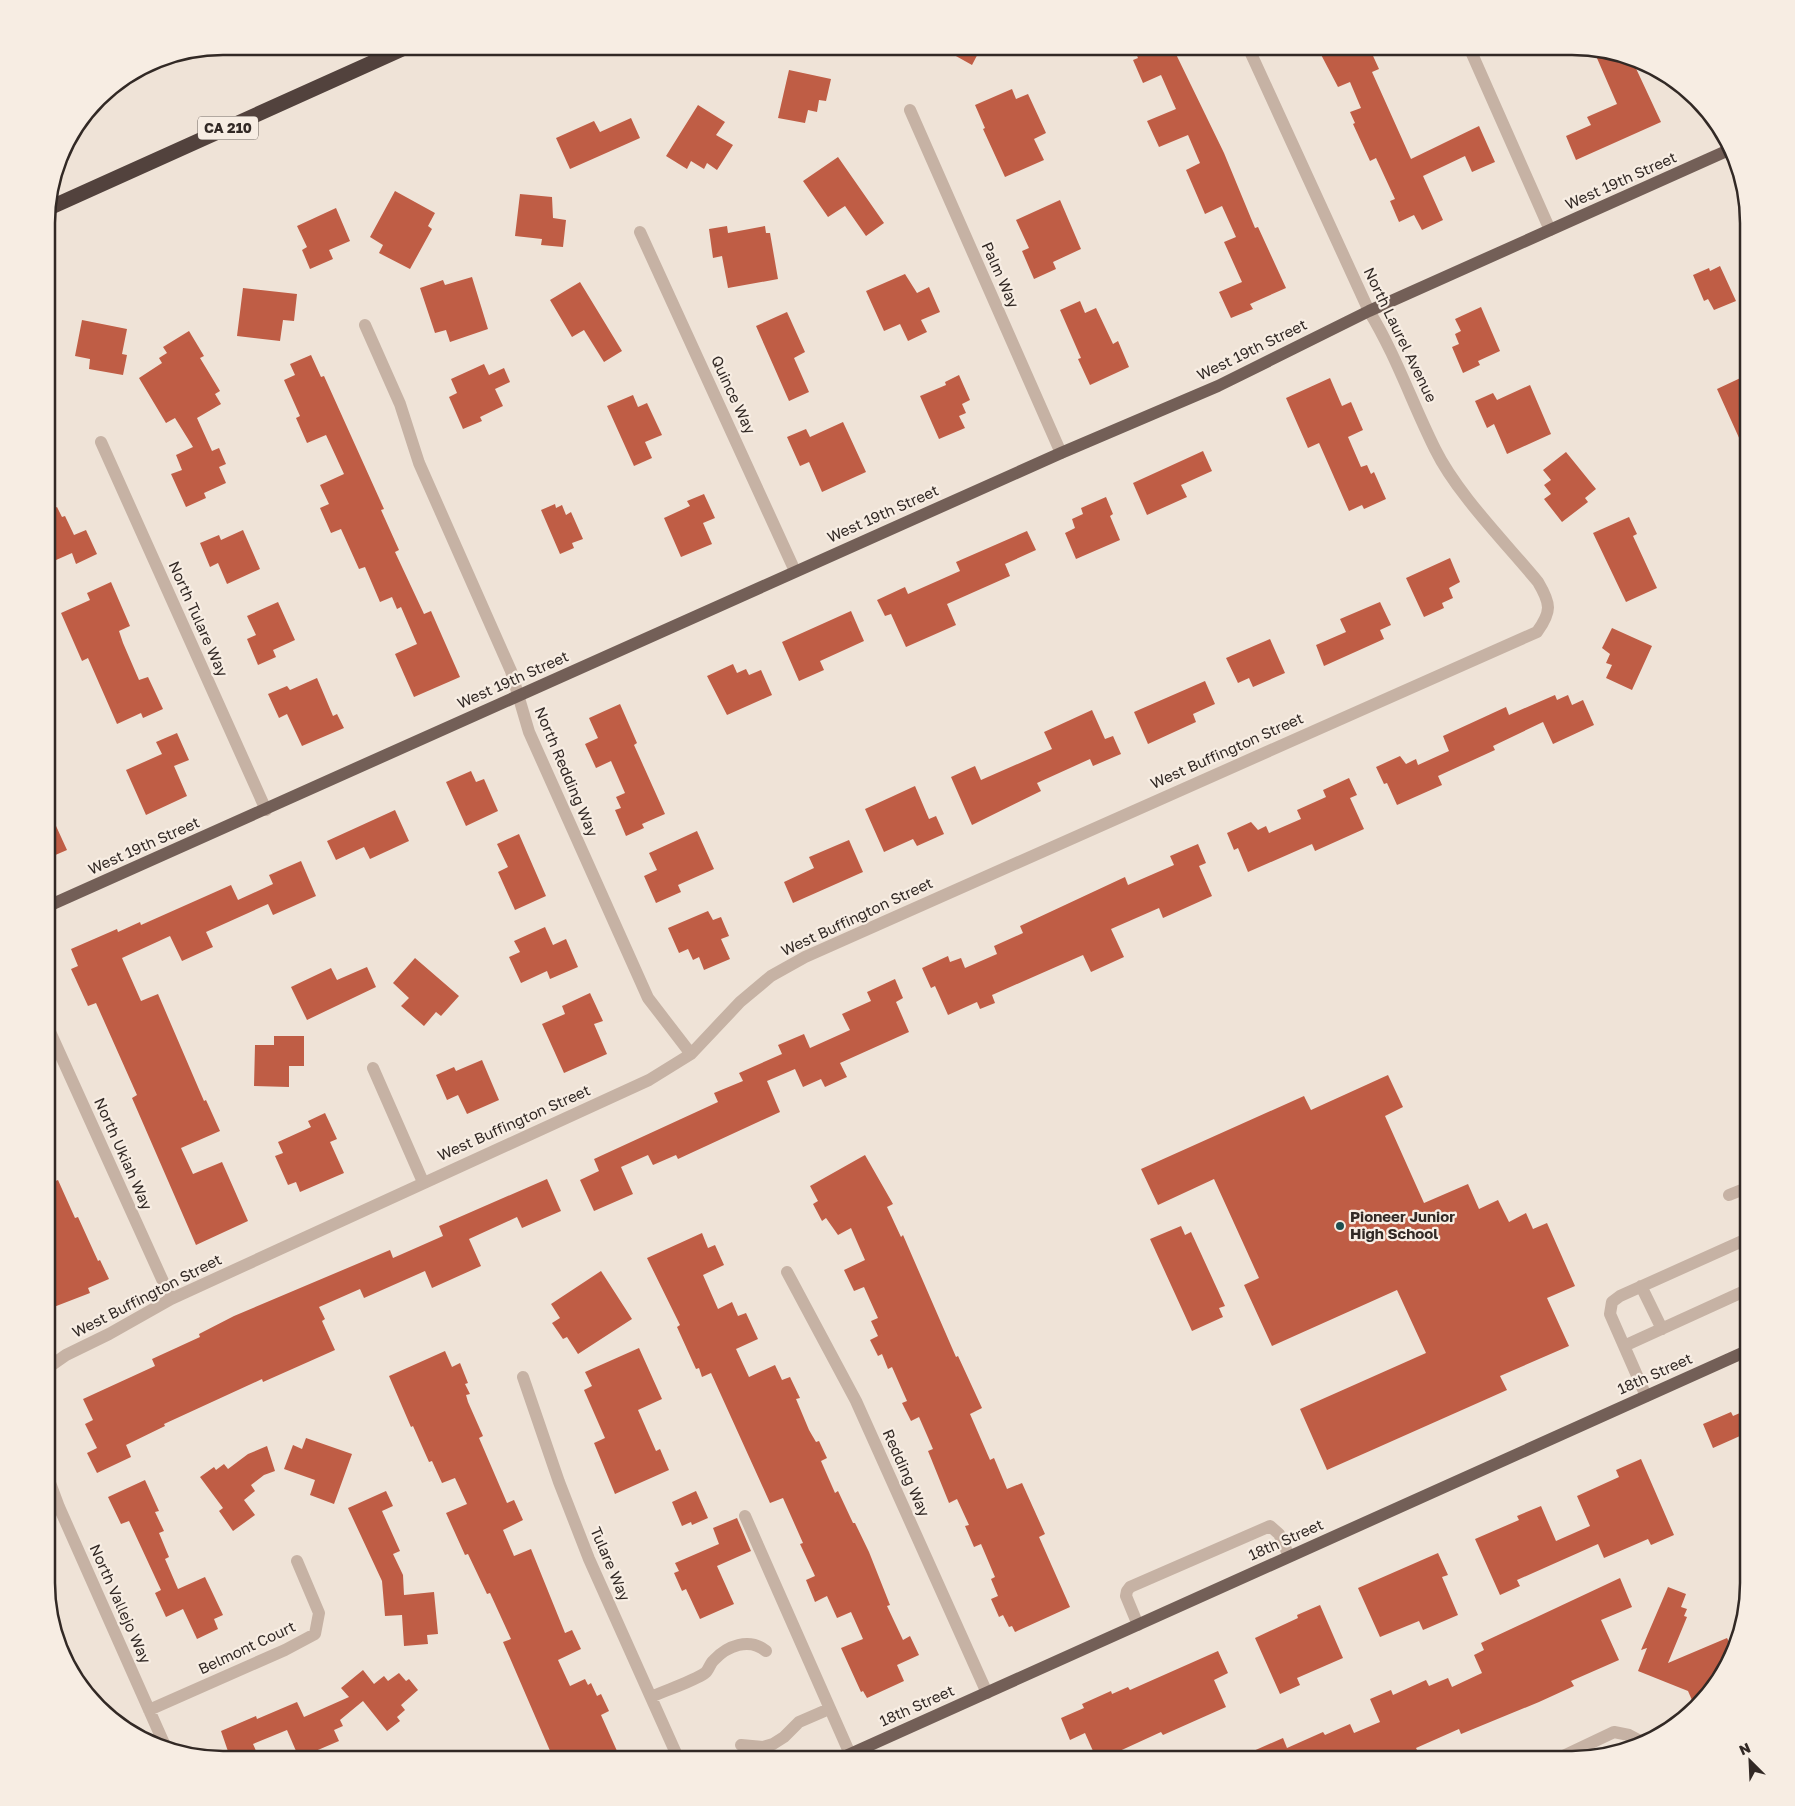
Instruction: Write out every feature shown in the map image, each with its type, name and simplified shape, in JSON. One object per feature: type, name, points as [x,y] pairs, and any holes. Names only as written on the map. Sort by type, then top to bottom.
[{"type":"highway","name":"CA 210","points":[[56,205],[389,55]]},
{"type":"main road","name":"West 19th Street","points":[[55,903],[795,571],[1061,453],[1218,386],[1369,311],[1724,152]]},
{"type":"main road","name":"18th Street","points":[[857,1751],[1740,1354]]},
{"type":"street","name":"North Laurel Avenue","points":[[1252,55],[1369,311],[1387,340],[1435,450],[1451,476],[1538,582],[1549,601],[1547,618]]},
{"type":"street","points":[[1473,55],[1550,230]]},
{"type":"street","name":"Palm Way","points":[[910,110],[1061,453]]},
{"type":"street","name":"Quince Way","points":[[640,232],[795,571]]},
{"type":"street","name":"North Redding Way","points":[[365,325],[400,404],[419,463],[511,671],[528,732],[648,998],[691,1054]]},
{"type":"street","name":"North Tulare Way","points":[[100,442],[266,810]]},
{"type":"street","name":"West Buffington Street","points":[[55,1363],[171,1299],[649,1080],[691,1054],[740,1002],[771,976],[804,956],[1476,657],[1517,642],[1537,632],[1547,618]]},
{"type":"street","name":"North Ukiah Way","points":[[55,1043],[171,1299]]},
{"type":"street","points":[[374,1068],[423,1182]]},
{"type":"street","points":[[1729,1195],[1740,1191]]},
{"type":"street","points":[[1646,1396],[1610,1308],[1612,1302],[1641,1286],[1740,1242]]},
{"type":"street","name":"Redding Way","points":[[787,1272],[856,1400],[987,1693]]},
{"type":"street","points":[[1641,1286],[1662,1329]]},
{"type":"street","points":[[1624,1346],[1740,1293]]},
{"type":"street","name":"Tulare Way","points":[[523,1377],[559,1482],[589,1559],[675,1751]]},
{"type":"street","name":"North Vallejo Way","points":[[55,1496],[162,1739]]},
{"type":"street","points":[[744,1516],[849,1751]]},
{"type":"street","points":[[1138,1625],[1126,1596],[1127,1591],[1139,1583],[1270,1526],[1279,1534],[1289,1556]]},
{"type":"street","name":"Belmont Court","points":[[149,1710],[285,1650],[315,1634],[319,1613],[297,1561]]},
{"type":"street","points":[[651,1697],[706,1672],[711,1662],[728,1648],[746,1644],[758,1645],[766,1651]]},
{"type":"street","points":[[741,1745],[757,1747],[773,1744],[789,1733],[799,1722],[829,1709]]},
{"type":"street","points":[[1574,1751],[1614,1732],[1635,1738]]},
{"type":"building","points":[[954,55],[977,55],[972,65]]},
{"type":"building","points":[[1137,55],[1176,55],[1224,153],[1255,228],[1258,227],[1286,288],[1250,304],[1253,309],[1231,318],[1219,292],[1242,282],[1224,242],[1236,237],[1222,206],[1205,214],[1186,170],[1200,163],[1188,135],[1159,147],[1147,121],[1176,109],[1161,75],[1143,83],[1133,60],[1138,58]]},
{"type":"building","points":[[1321,55],[1373,55],[1379,69],[1372,72],[1411,159],[1479,126],[1495,162],[1472,172],[1465,156],[1423,176],[1443,220],[1422,230],[1414,215],[1399,222],[1390,201],[1395,199],[1376,158],[1370,161],[1353,124],[1355,123],[1350,112],[1361,108],[1350,82],[1338,87]]},
{"type":"building","points":[[1596,57],[1636,68],[1661,122],[1576,160],[1566,136],[1591,125],[1587,117],[1617,104]]},
{"type":"building","points":[[789,70],[831,79],[826,101],[819,100],[817,112],[808,110],[805,123],[778,118]]},
{"type":"building","points":[[1012,89],[1016,99],[1028,94],[1046,133],[1034,139],[1044,160],[1005,177],[983,129],[985,128],[975,105]]},
{"type":"building","points":[[698,105],[725,122],[716,135],[733,145],[717,170],[707,163],[704,169],[691,161],[687,169],[666,156]]},
{"type":"building","points":[[631,118],[640,138],[570,169],[556,138],[594,121],[600,132]]},
{"type":"building","points":[[838,157],[884,223],[866,236],[845,206],[828,217],[803,181]]},
{"type":"building","points":[[395,191],[435,213],[428,226],[432,229],[410,269],[379,253],[383,245],[370,237]]},
{"type":"building","points":[[520,194],[552,197],[553,218],[566,220],[563,247],[541,245],[542,239],[515,236]]},
{"type":"building","points":[[1060,200],[1081,249],[1053,262],[1056,269],[1034,279],[1022,251],[1029,248],[1016,220]]},
{"type":"building","points":[[336,208],[350,241],[329,250],[333,259],[310,269],[302,250],[307,247],[297,226]]},
{"type":"building","points":[[727,226],[728,233],[765,226],[766,233],[770,233],[778,279],[728,288],[722,256],[713,258],[709,229]]},
{"type":"building","points":[[1720,266],[1736,301],[1714,310],[1708,299],[1704,301],[1693,275],[1709,268],[1710,271]]},
{"type":"building","points":[[905,274],[917,293],[929,287],[940,312],[921,320],[927,332],[908,341],[900,324],[884,331],[866,291]]},
{"type":"building","points":[[472,277],[488,329],[450,342],[446,330],[435,333],[420,288],[443,280],[445,285]]},
{"type":"building","points":[[580,282],[622,351],[604,362],[584,330],[572,337],[550,300]]},
{"type":"building","points":[[243,288],[297,294],[294,321],[283,320],[280,341],[237,336]]},
{"type":"building","points":[[1080,301],[1085,313],[1096,308],[1113,344],[1118,341],[1129,367],[1090,385],[1078,359],[1081,358],[1060,310]]},
{"type":"building","points":[[1481,307],[1500,351],[1478,361],[1480,365],[1463,373],[1452,347],[1459,344],[1455,334],[1461,331],[1455,319]]},
{"type":"building","points":[[787,312],[805,352],[794,358],[809,392],[789,401],[756,326]]},
{"type":"building","points":[[82,320],[127,329],[122,354],[127,355],[123,375],[89,369],[90,359],[75,356]]},
{"type":"building","points":[[189,331],[204,356],[200,358],[220,391],[215,394],[221,404],[197,418],[212,451],[219,448],[226,464],[219,467],[226,483],[204,493],[206,498],[186,507],[171,474],[182,470],[176,455],[193,447],[175,418],[166,423],[139,378],[162,363],[159,358],[167,353],[163,347]]},
{"type":"building","points":[[311,355],[321,377],[324,376],[384,509],[381,510],[399,550],[395,552],[424,614],[431,611],[460,677],[414,697],[395,654],[417,644],[401,607],[397,609],[392,597],[380,602],[365,567],[359,569],[341,529],[331,533],[320,508],[329,504],[320,485],[344,474],[326,435],[307,443],[296,418],[300,416],[284,380],[295,375],[290,364]]},
{"type":"building","points":[[484,364],[489,375],[504,368],[510,382],[495,389],[503,406],[480,417],[482,421],[463,429],[449,397],[457,393],[451,379]]},
{"type":"building","points":[[959,375],[970,400],[962,404],[966,413],[959,416],[965,428],[939,439],[920,396],[946,385],[945,382]]},
{"type":"building","points":[[1330,378],[1342,406],[1351,402],[1363,430],[1348,437],[1361,467],[1367,465],[1371,474],[1374,472],[1386,499],[1364,509],[1362,505],[1349,511],[1319,443],[1308,448],[1286,398]]},
{"type":"building","points":[[1740,378],[1740,440],[1717,389]]},
{"type":"building","points":[[1530,385],[1551,434],[1507,454],[1494,424],[1487,428],[1475,401],[1493,393],[1497,400]]},
{"type":"building","points":[[633,395],[638,407],[647,403],[662,435],[645,442],[652,458],[634,466],[607,406]]},
{"type":"building","points":[[843,422],[866,472],[822,492],[809,462],[800,466],[787,437],[806,429],[810,437]]},
{"type":"building","points":[[1203,451],[1212,471],[1181,485],[1187,497],[1147,515],[1133,483]]},
{"type":"building","points":[[1566,452],[1596,489],[1585,498],[1588,502],[1562,522],[1544,499],[1551,494],[1544,485],[1551,480],[1543,470]]},
{"type":"building","points":[[704,494],[715,518],[703,523],[712,544],[681,557],[664,518],[690,506],[687,501]]},
{"type":"building","points":[[1106,497],[1113,514],[1110,516],[1120,540],[1076,559],[1065,533],[1075,528],[1072,519],[1083,514],[1081,508]]},
{"type":"building","points":[[555,504],[556,508],[562,505],[566,515],[571,512],[583,539],[572,543],[574,548],[560,554],[541,510]]},
{"type":"building","points":[[57,507],[62,517],[65,516],[74,535],[86,530],[97,554],[76,564],[72,553],[55,560],[55,508]]},
{"type":"building","points":[[1629,517],[1637,534],[1633,536],[1657,588],[1626,602],[1593,533]]},
{"type":"building","points":[[243,530],[260,569],[227,584],[218,563],[210,567],[200,543],[219,535],[221,540]]},
{"type":"building","points":[[1027,531],[1036,550],[1005,564],[1010,576],[947,604],[956,625],[906,647],[891,614],[885,616],[877,600],[905,587],[908,594],[960,571],[956,562]]},
{"type":"building","points":[[1450,558],[1460,582],[1449,588],[1453,598],[1442,603],[1444,608],[1424,617],[1406,578]]},
{"type":"building","points":[[111,582],[130,626],[119,631],[123,643],[139,680],[148,677],[163,709],[143,718],[141,713],[117,724],[88,658],[82,661],[61,613],[90,600],[87,593]]},
{"type":"building","points":[[278,602],[295,640],[273,650],[276,657],[258,665],[247,639],[256,635],[247,616]]},
{"type":"building","points":[[1380,602],[1391,625],[1380,630],[1384,639],[1324,666],[1316,645],[1346,632],[1340,619]]},
{"type":"building","points":[[851,611],[864,641],[820,661],[824,670],[799,681],[782,642]]},
{"type":"building","points":[[1612,628],[1652,646],[1632,690],[1606,678],[1612,665],[1606,663],[1610,654],[1602,648]]},
{"type":"building","points":[[1270,639],[1285,673],[1253,687],[1249,678],[1238,683],[1226,658]]},
{"type":"building","points":[[733,664],[737,673],[746,669],[749,675],[761,670],[772,695],[727,715],[707,676]]},
{"type":"building","points":[[317,678],[333,716],[337,714],[344,728],[302,746],[287,714],[279,718],[268,694],[287,686],[290,690]]},
{"type":"building","points":[[1205,681],[1215,704],[1193,714],[1196,722],[1148,744],[1134,712]]},
{"type":"building","points":[[1555,695],[1557,700],[1568,695],[1572,705],[1583,700],[1594,725],[1553,744],[1543,722],[1493,746],[1495,750],[1438,776],[1442,785],[1397,805],[1387,783],[1384,784],[1376,767],[1400,756],[1406,764],[1416,759],[1418,765],[1449,751],[1443,736],[1506,707],[1509,715]]},
{"type":"building","points":[[620,704],[637,743],[634,745],[665,814],[642,824],[644,828],[626,836],[615,810],[621,808],[616,797],[625,793],[611,761],[596,768],[585,744],[598,738],[589,718]]},
{"type":"building","points":[[1092,710],[1105,739],[1113,736],[1121,754],[1093,766],[1090,759],[1037,783],[1041,791],[972,825],[951,777],[975,766],[981,780],[1052,749],[1044,732]]},
{"type":"building","points":[[177,733],[189,760],[174,766],[187,796],[146,815],[126,770],[162,754],[156,742]]},
{"type":"building","points":[[471,771],[476,782],[484,779],[498,811],[466,826],[446,782]]},
{"type":"building","points":[[1349,778],[1357,795],[1350,798],[1364,829],[1315,851],[1312,844],[1248,872],[1238,848],[1234,850],[1227,833],[1251,822],[1258,830],[1266,826],[1269,833],[1301,819],[1297,810],[1326,797],[1323,790]]},
{"type":"building","points":[[915,786],[929,819],[936,816],[944,834],[917,846],[913,839],[884,852],[865,809]]},
{"type":"building","points":[[395,810],[409,841],[370,859],[364,847],[336,860],[327,841]]},
{"type":"building","points":[[55,824],[67,850],[55,855]]},
{"type":"building","points":[[697,831],[714,869],[678,885],[681,892],[656,903],[644,876],[657,870],[649,853]]},
{"type":"building","points":[[519,834],[546,896],[515,910],[498,872],[508,867],[497,844]]},
{"type":"building","points":[[849,840],[863,872],[793,903],[784,882],[814,868],[809,857]]},
{"type":"building","points":[[1198,844],[1206,863],[1199,866],[1212,896],[1163,918],[1159,908],[1111,929],[1124,957],[1091,972],[1083,955],[992,995],[995,1003],[980,1009],[977,1002],[948,1015],[935,986],[931,988],[922,968],[948,956],[950,962],[961,958],[965,968],[997,954],[994,946],[1023,933],[1020,926],[1125,877],[1128,885],[1174,865],[1170,856]]},
{"type":"building","points":[[301,861],[316,896],[273,915],[268,904],[206,932],[213,947],[182,961],[170,936],[122,958],[141,1001],[158,994],[204,1101],[206,1100],[220,1131],[181,1148],[193,1174],[222,1162],[248,1221],[196,1245],[132,1098],[137,1095],[96,1003],[88,1006],[71,969],[78,966],[71,949],[117,929],[118,932],[140,922],[141,925],[231,885],[238,900],[273,884],[269,875]]},
{"type":"building","points":[[708,911],[713,920],[721,917],[729,936],[721,939],[730,959],[704,970],[699,957],[693,960],[688,949],[679,953],[668,928]]},
{"type":"building","points":[[545,927],[553,945],[566,939],[578,967],[550,979],[547,971],[521,983],[509,957],[520,952],[514,941]]},
{"type":"building","points":[[415,958],[459,996],[441,1016],[436,1012],[424,1026],[401,1006],[409,998],[393,983]]},
{"type":"building","points":[[367,967],[376,987],[307,1020],[291,987],[331,968],[337,980]]},
{"type":"building","points":[[895,979],[903,998],[896,1002],[909,1032],[840,1063],[847,1077],[825,1087],[821,1079],[803,1087],[795,1069],[767,1081],[780,1112],[678,1159],[676,1155],[653,1165],[648,1155],[621,1167],[633,1194],[594,1211],[580,1180],[599,1171],[594,1159],[718,1102],[714,1093],[743,1081],[739,1073],[782,1054],[778,1045],[804,1034],[810,1048],[850,1030],[842,1014],[871,1001],[867,992]]},
{"type":"building","points":[[590,993],[603,1021],[594,1024],[607,1054],[564,1073],[542,1024],[565,1014],[562,1006]]},
{"type":"building","points":[[274,1036],[304,1036],[304,1066],[289,1066],[289,1087],[254,1086],[255,1045],[274,1045]]},
{"type":"building","points":[[482,1060],[499,1100],[467,1114],[458,1095],[447,1100],[436,1075],[454,1067],[456,1071]]},
{"type":"building","points":[[1388,1075],[1403,1107],[1385,1116],[1424,1203],[1468,1184],[1479,1209],[1498,1200],[1509,1222],[1526,1213],[1533,1229],[1547,1223],[1575,1286],[1547,1298],[1569,1346],[1500,1376],[1507,1390],[1327,1470],[1300,1409],[1426,1353],[1397,1290],[1272,1346],[1244,1285],[1259,1278],[1214,1179],[1158,1205],[1141,1169],[1304,1096],[1311,1110]]},
{"type":"building","points":[[325,1113],[337,1139],[330,1142],[344,1173],[300,1192],[296,1182],[288,1185],[275,1156],[283,1153],[278,1142],[311,1127],[308,1121]]},
{"type":"building","points":[[865,1155],[893,1204],[887,1207],[901,1237],[903,1235],[956,1357],[958,1356],[982,1408],[970,1414],[990,1460],[994,1458],[1007,1489],[1022,1483],[1045,1534],[1039,1537],[1070,1607],[1015,1632],[1012,1626],[1009,1627],[1003,1615],[999,1617],[991,1599],[998,1596],[991,1579],[995,1577],[981,1544],[974,1547],[965,1526],[969,1525],[957,1499],[949,1503],[928,1451],[933,1449],[919,1417],[911,1421],[902,1403],[907,1401],[892,1367],[888,1369],[882,1354],[878,1356],[870,1340],[878,1336],[871,1321],[878,1318],[864,1287],[854,1291],[844,1270],[865,1260],[851,1228],[838,1235],[826,1218],[822,1221],[813,1204],[818,1201],[810,1186]]},
{"type":"building","points":[[547,1179],[561,1211],[522,1228],[517,1217],[469,1239],[481,1266],[432,1288],[425,1271],[364,1298],[360,1289],[319,1307],[325,1319],[322,1321],[335,1350],[263,1382],[262,1379],[164,1424],[165,1426],[126,1445],[131,1457],[97,1473],[87,1453],[97,1448],[85,1424],[93,1420],[83,1399],[155,1366],[152,1359],[200,1337],[199,1334],[234,1316],[390,1250],[393,1258],[443,1236],[439,1226]]},
{"type":"building","points":[[58,1180],[75,1218],[78,1217],[98,1261],[100,1260],[109,1279],[88,1288],[90,1293],[55,1307],[55,1181]]},
{"type":"building","points":[[1181,1226],[1185,1235],[1191,1232],[1225,1306],[1219,1308],[1223,1317],[1192,1331],[1150,1239]]},
{"type":"building","points":[[702,1233],[708,1248],[715,1245],[724,1265],[703,1275],[718,1309],[732,1302],[738,1316],[746,1313],[758,1339],[736,1349],[749,1377],[775,1365],[782,1380],[790,1377],[800,1398],[796,1399],[809,1430],[816,1442],[819,1441],[827,1458],[821,1461],[835,1493],[838,1491],[869,1552],[890,1605],[887,1606],[903,1640],[910,1636],[919,1655],[897,1665],[904,1681],[867,1698],[863,1691],[861,1692],[841,1648],[863,1639],[851,1612],[837,1618],[827,1596],[815,1602],[806,1580],[815,1576],[800,1544],[803,1543],[783,1498],[770,1503],[711,1373],[702,1377],[699,1368],[696,1369],[677,1327],[680,1325],[647,1258]]},
{"type":"building","points":[[601,1271],[632,1319],[578,1354],[567,1337],[563,1339],[552,1323],[560,1318],[551,1304]]},
{"type":"building","points":[[639,1348],[662,1399],[638,1410],[656,1451],[660,1449],[669,1470],[615,1494],[594,1443],[605,1438],[584,1390],[592,1386],[585,1372]]},
{"type":"building","points":[[445,1351],[452,1367],[460,1363],[468,1383],[465,1384],[470,1394],[466,1395],[468,1402],[483,1436],[479,1438],[507,1503],[514,1500],[523,1520],[503,1530],[514,1556],[531,1549],[565,1633],[572,1630],[581,1649],[558,1660],[570,1686],[585,1679],[588,1685],[591,1683],[597,1696],[601,1694],[609,1711],[601,1715],[617,1751],[550,1751],[503,1642],[511,1639],[490,1593],[487,1594],[468,1554],[465,1555],[446,1513],[467,1504],[455,1478],[442,1483],[432,1461],[429,1462],[413,1426],[411,1427],[389,1376]]},
{"type":"building","points":[[1731,1412],[1733,1416],[1740,1413],[1740,1436],[1713,1448],[1703,1424]]},
{"type":"building","points":[[306,1438],[352,1454],[334,1504],[310,1495],[315,1480],[284,1469],[293,1445],[302,1449]]},
{"type":"building","points":[[267,1446],[275,1471],[264,1475],[251,1485],[255,1491],[244,1500],[255,1515],[233,1531],[219,1511],[223,1508],[200,1477],[214,1467],[216,1470],[224,1464],[228,1469],[248,1454]]},
{"type":"building","points":[[1641,1459],[1674,1535],[1651,1545],[1648,1539],[1604,1558],[1598,1544],[1517,1580],[1520,1586],[1500,1595],[1475,1539],[1519,1520],[1517,1516],[1541,1506],[1556,1541],[1590,1526],[1577,1496],[1619,1477],[1616,1470]]},
{"type":"building","points":[[145,1480],[159,1511],[155,1512],[164,1531],[159,1533],[169,1557],[165,1559],[178,1589],[205,1577],[223,1615],[214,1619],[218,1629],[197,1639],[183,1609],[166,1617],[155,1593],[161,1590],[129,1521],[121,1524],[108,1497]]},
{"type":"building","points":[[386,1491],[393,1506],[382,1511],[400,1551],[393,1554],[403,1575],[404,1595],[434,1592],[438,1634],[427,1635],[428,1644],[404,1646],[402,1615],[385,1616],[382,1581],[348,1508]]},
{"type":"building","points":[[696,1491],[708,1518],[692,1525],[691,1522],[682,1526],[672,1502]]},
{"type":"building","points":[[737,1518],[751,1551],[717,1566],[734,1604],[700,1619],[686,1589],[682,1591],[674,1573],[679,1571],[675,1563],[719,1544],[713,1528]]},
{"type":"building","points":[[1438,1553],[1448,1575],[1442,1577],[1458,1615],[1423,1630],[1419,1621],[1380,1637],[1358,1588]]},
{"type":"building","points":[[1620,1578],[1632,1607],[1601,1620],[1619,1660],[1571,1681],[1574,1686],[1539,1702],[1461,1734],[1459,1729],[1416,1748],[1418,1751],[1253,1751],[1283,1738],[1287,1748],[1323,1732],[1325,1735],[1350,1724],[1354,1733],[1380,1722],[1370,1699],[1391,1690],[1393,1695],[1426,1680],[1429,1686],[1448,1678],[1452,1687],[1482,1673],[1474,1655],[1484,1650],[1481,1643]]},
{"type":"building","points":[[1668,1587],[1686,1594],[1681,1607],[1687,1609],[1684,1616],[1687,1617],[1668,1663],[1727,1638],[1729,1642],[1717,1667],[1692,1700],[1688,1691],[1638,1671],[1647,1648],[1641,1650]]},
{"type":"building","points":[[1320,1605],[1343,1658],[1297,1678],[1300,1685],[1280,1694],[1255,1638],[1298,1618],[1297,1615]]},
{"type":"building","points":[[1218,1651],[1228,1673],[1214,1680],[1226,1707],[1163,1735],[1161,1732],[1120,1751],[1093,1751],[1085,1733],[1070,1740],[1061,1718],[1084,1708],[1082,1704],[1111,1691],[1112,1694],[1128,1687],[1130,1690]]},
{"type":"building","points":[[363,1670],[374,1684],[384,1676],[388,1681],[399,1673],[406,1681],[409,1679],[418,1690],[401,1705],[405,1710],[397,1717],[400,1721],[387,1731],[363,1701],[340,1720],[343,1726],[334,1730],[339,1741],[315,1751],[296,1751],[287,1730],[253,1744],[256,1751],[228,1751],[221,1731],[256,1716],[257,1719],[297,1702],[304,1717],[349,1697],[341,1688]]},
{"type":"place","name":"Pioneer Junior High School","points":[[1340,1226]]}]
